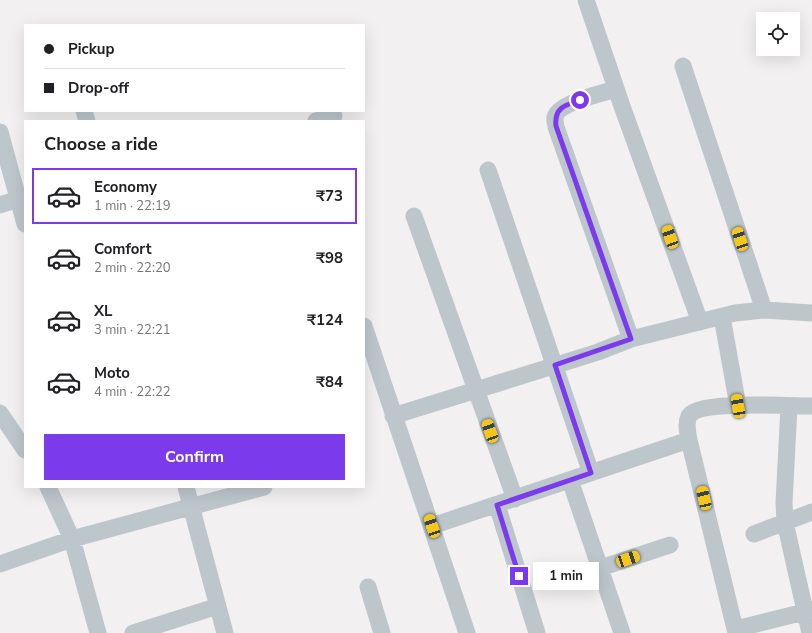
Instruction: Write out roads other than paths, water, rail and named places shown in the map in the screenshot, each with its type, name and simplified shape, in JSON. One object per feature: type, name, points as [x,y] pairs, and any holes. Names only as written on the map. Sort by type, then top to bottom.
[{"type":"street","points":[[586,0],[700,322]]},
{"type":"street","points":[[683,66],[764,310]]},
{"type":"street","points":[[616,88],[568,104],[559,111],[555,117],[556,126],[631,339]]},
{"type":"street","points":[[320,120],[334,116]]},
{"type":"street","points":[[0,132],[21,198],[24,218]]},
{"type":"street","points":[[488,170],[591,473]]},
{"type":"street","points":[[0,205],[21,198]]},
{"type":"street","points":[[414,216],[515,499]]},
{"type":"street","points":[[393,416],[555,365],[631,339],[736,313],[764,310],[812,313]]},
{"type":"street","points":[[722,317],[738,406]]},
{"type":"street","points":[[365,329],[467,633]]},
{"type":"street","points":[[789,406],[784,503],[785,522],[808,611],[810,633]]},
{"type":"street","points":[[808,611],[736,631],[689,440],[687,423],[694,411],[707,407],[812,406]]},
{"type":"street","points":[[0,413],[24,449]]},
{"type":"street","points":[[432,526],[689,440]]},
{"type":"street","points":[[570,480],[622,633]]},
{"type":"street","points":[[48,488],[72,539],[98,633]]},
{"type":"street","points":[[186,488],[226,633]]},
{"type":"street","points":[[0,564],[72,539],[260,488]]},
{"type":"street","points":[[497,505],[537,633]]},
{"type":"street","points":[[754,534],[812,512]]},
{"type":"street","points":[[600,568],[670,545]]},
{"type":"street","points":[[368,587],[382,633]]},
{"type":"street","points":[[133,633],[218,606]]}]
